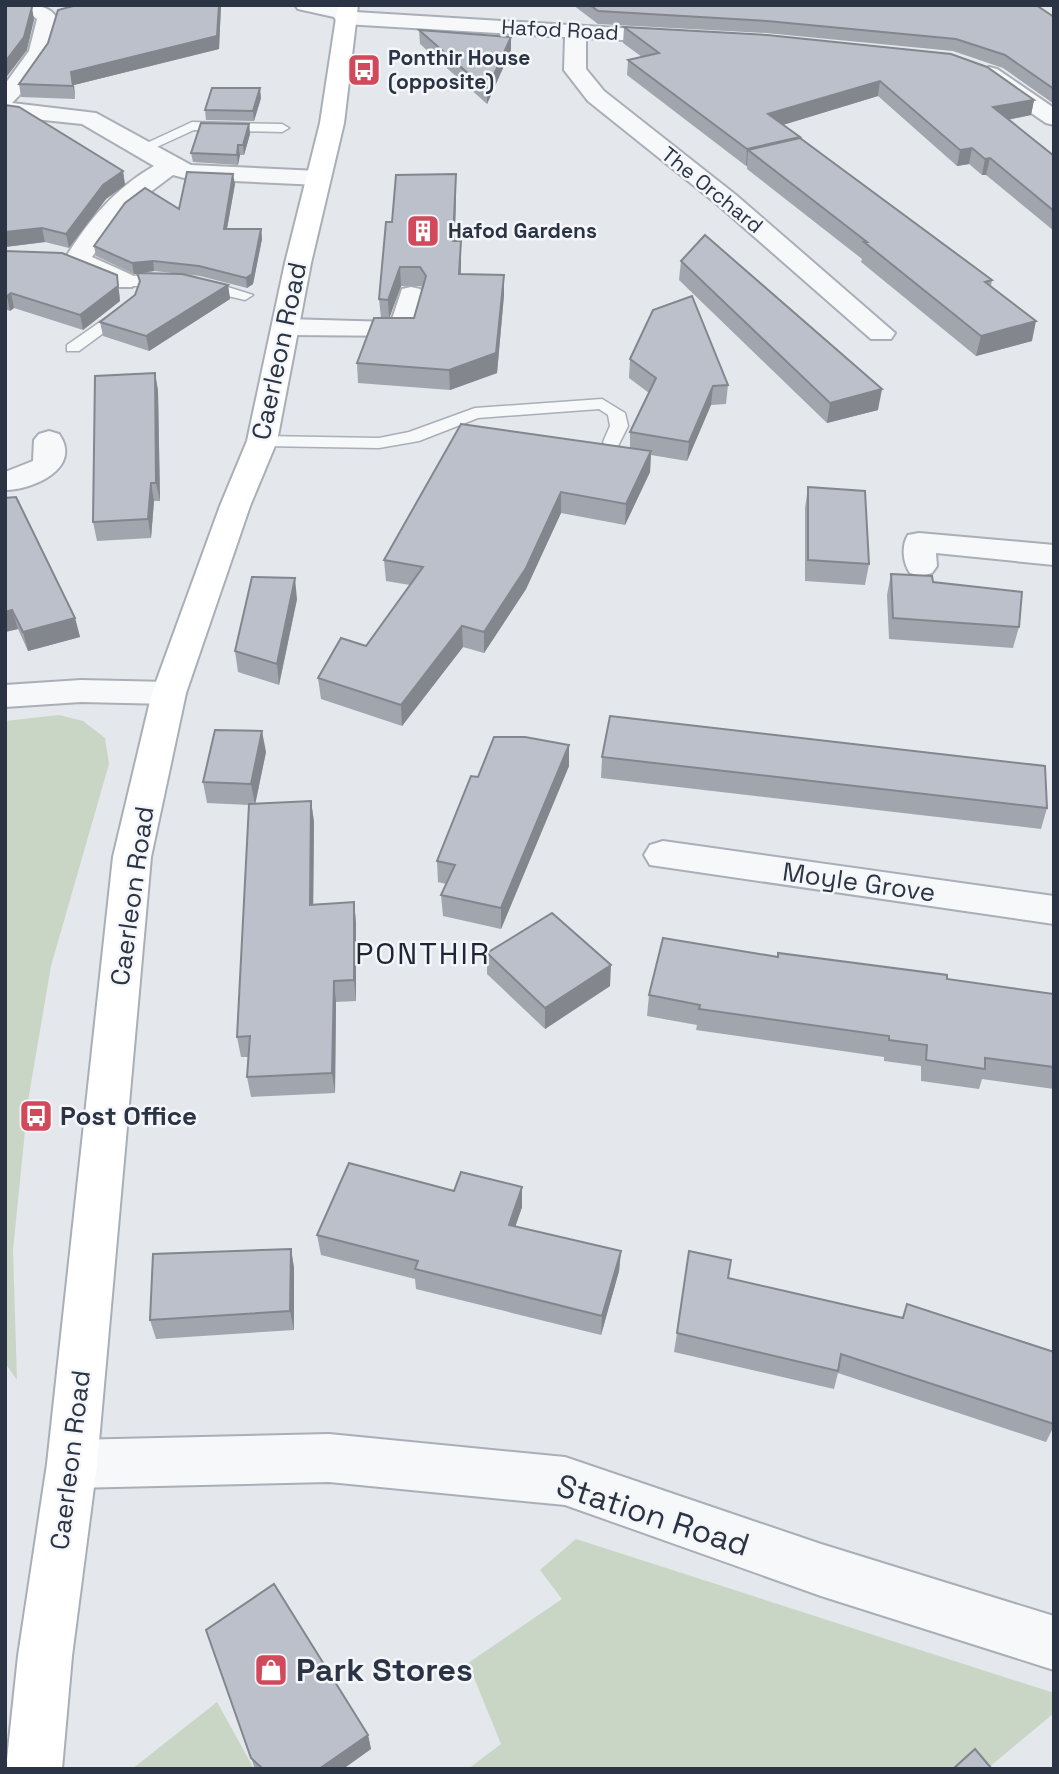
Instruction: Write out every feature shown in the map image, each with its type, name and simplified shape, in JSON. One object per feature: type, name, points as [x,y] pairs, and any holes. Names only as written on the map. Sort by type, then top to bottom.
[{"type":"main road","name":"Caerleon Road","points":[[34,1769],[45,1656],[72,1464],[132,857],[169,693],[235,506],[262,441],[298,262],[332,124],[346,11]]},
{"type":"street","name":"Hafod Road","points":[[305,5],[326,11],[576,32],[698,38]]},
{"type":"street","points":[[5,98],[37,60],[48,33],[41,12],[72,11]]},
{"type":"street","name":"The Orchard","points":[[576,32],[575,70],[596,96],[727,200],[881,333]]},
{"type":"street","points":[[973,68],[993,75],[1054,118]]},
{"type":"street","points":[[5,109],[88,118],[171,166],[188,172],[319,178]]},
{"type":"street","points":[[123,281],[67,258],[113,206],[142,182],[171,166]]},
{"type":"street","points":[[287,327],[403,330],[411,295]]},
{"type":"street","points":[[5,481],[15,481],[48,465],[49,440]]},
{"type":"street","points":[[921,566],[919,542],[1054,555]]},
{"type":"street","points":[[5,696],[81,691],[169,693]]},
{"type":"street","name":"Moyle Grove","points":[[663,855],[1054,910]]},
{"type":"street","name":"Station Road","points":[[72,1464],[329,1458],[565,1481],[821,1570],[1054,1643]]},
{"type":"lane","points":[[143,148],[192,126],[282,128]]},
{"type":"lane","points":[[123,281],[144,278],[181,281],[245,295]]},
{"type":"lane","points":[[74,348],[130,304],[134,295],[131,287],[123,281]]},
{"type":"lane","points":[[262,441],[379,443],[412,437],[475,412],[601,404],[616,414],[619,426],[612,442]]},
{"type":"green space","points":[[59,715],[83,721],[105,738],[109,764],[51,966],[28,1101],[13,1250],[17,1380],[5,1363],[5,721]]},
{"type":"green space","points":[[576,1539],[1054,1693],[1054,1713],[987,1769],[468,1769],[501,1744],[468,1663],[562,1599],[540,1570]]},
{"type":"green space","points":[[217,1702],[254,1769],[132,1769]]},
{"type":"building","points":[[5,5],[32,7],[24,37],[5,62]]},
{"type":"building","points":[[77,5],[219,5],[217,36],[71,72],[73,86],[19,84],[48,43],[58,10]]},
{"type":"building","points":[[590,5],[1036,5],[1054,17],[1054,89],[1005,55],[956,39],[767,21],[598,11]]},
{"type":"building","points":[[624,27],[767,35],[951,54],[987,67],[1034,100],[993,107],[1054,156],[1054,211],[990,158],[985,159],[972,148],[960,150],[880,81],[768,114],[800,137],[747,149],[628,60],[659,53]]},
{"type":"building","points":[[419,30],[511,37],[487,90]]},
{"type":"building","points":[[212,88],[260,88],[253,111],[205,110]]},
{"type":"building","points":[[5,105],[19,107],[123,171],[103,185],[66,234],[42,228],[5,232]]},
{"type":"building","points":[[201,123],[249,124],[243,145],[238,145],[237,155],[191,153]]},
{"type":"building","points":[[800,138],[992,280],[985,282],[1036,321],[981,336],[864,242],[867,242],[748,150]]},
{"type":"building","points":[[187,172],[233,174],[224,229],[261,229],[252,274],[246,278],[199,266],[153,261],[132,263],[94,246],[125,203],[145,188],[179,209]]},
{"type":"building","points":[[456,174],[453,241],[461,241],[459,274],[504,275],[496,353],[449,370],[357,363],[374,318],[414,318],[426,276],[420,267],[400,267],[388,300],[379,299],[386,222],[392,222],[396,175]]},
{"type":"building","points":[[705,235],[882,389],[830,403],[681,261]]},
{"type":"building","points":[[5,251],[62,253],[117,275],[118,286],[80,315],[11,293],[7,296]]},
{"type":"building","points":[[137,273],[182,274],[228,285],[146,336],[100,322],[135,295],[140,281]]},
{"type":"building","points":[[692,296],[728,385],[713,386],[689,442],[630,432],[656,378],[630,359],[653,310]]},
{"type":"building","points":[[155,373],[156,483],[151,483],[148,519],[93,522],[95,376]]},
{"type":"building","points":[[461,424],[651,451],[626,504],[561,492],[526,568],[484,632],[462,626],[401,705],[318,678],[341,638],[366,646],[423,567],[384,560]]},
{"type":"building","points":[[808,487],[865,491],[869,564],[808,560]]},
{"type":"building","points":[[16,497],[75,618],[23,632],[12,610],[5,612],[5,498]]},
{"type":"building","points":[[891,574],[932,576],[933,582],[1022,592],[1019,627],[893,618]]},
{"type":"building","points":[[252,577],[295,578],[277,664],[235,651]]},
{"type":"building","points":[[610,716],[1045,766],[1047,808],[602,757]]},
{"type":"building","points":[[215,730],[262,731],[251,784],[203,782]]},
{"type":"building","points":[[494,737],[525,737],[569,745],[501,908],[441,895],[455,865],[437,861],[471,776],[478,777]]},
{"type":"building","points":[[311,801],[310,905],[354,902],[354,980],[334,981],[332,1073],[247,1077],[250,1036],[237,1037],[249,804]]},
{"type":"building","points":[[552,913],[611,965],[545,1008],[487,953]]},
{"type":"building","points":[[663,938],[778,957],[778,953],[947,975],[947,979],[1054,994],[1054,1067],[985,1058],[985,1069],[926,1060],[927,1045],[889,1040],[889,1036],[699,1009],[700,1005],[649,995]]},
{"type":"building","points":[[349,1163],[454,1191],[461,1172],[522,1187],[509,1225],[621,1251],[602,1316],[415,1269],[418,1261],[317,1235]]},
{"type":"building","points":[[291,1249],[290,1311],[150,1320],[153,1254]]},
{"type":"building","points":[[689,1251],[731,1260],[728,1278],[903,1318],[907,1304],[1054,1352],[1054,1424],[841,1354],[838,1371],[677,1333]]},
{"type":"building","name":"Park Stores","points":[[274,1584],[368,1735],[319,1769],[263,1769],[251,1758],[206,1630]]},
{"type":"building","points":[[975,1749],[992,1769],[953,1769]]},
{"type":"place","name":"Ponthir House (opposite)","points":[[364,70]]},
{"type":"place","name":"Hafod Gardens","points":[[423,231]]},
{"type":"place","name":"Post Office","points":[[36,1116]]},
{"type":"place","name":"Park Stores","points":[[271,1670]]},
{"type":"district","name":"PONTHIR","points":[[423,954]]}]
